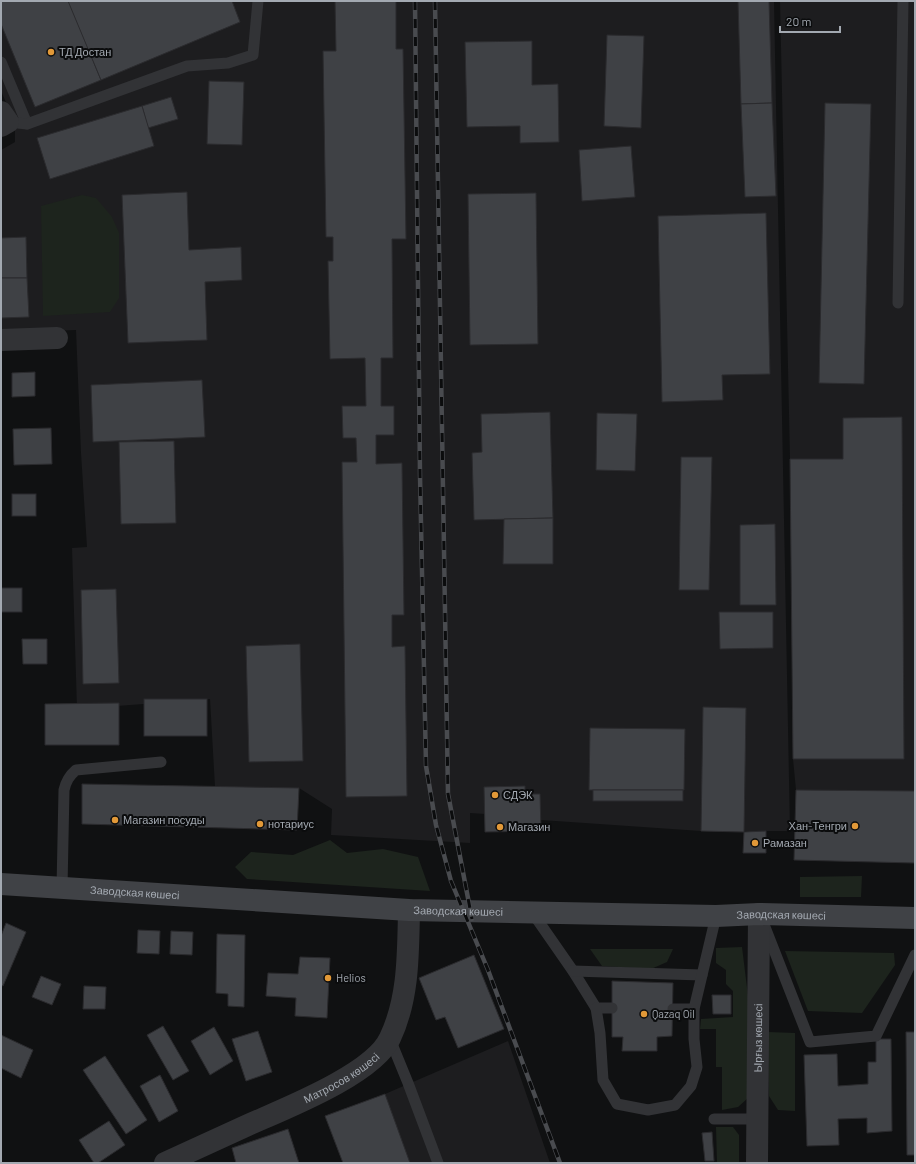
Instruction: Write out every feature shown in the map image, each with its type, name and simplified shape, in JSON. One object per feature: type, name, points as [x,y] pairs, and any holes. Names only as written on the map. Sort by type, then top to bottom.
[{"type":"street","points":[[1,340],[57,338]]},
{"type":"street","name":"Заводская көшесі","points":[[1,884],[409,910],[716,916],[760,914],[915,918]]},
{"type":"street","name":"Матросов көшесі","points":[[165,1163],[298,1103],[336,1084],[367,1064],[380,1053],[390,1039],[399,1015],[405,991],[409,910]]},
{"type":"street","name":"Ырғыз көшесі","points":[[757,1163],[760,914]]},
{"type":"lane","points":[[1,62],[9,121],[187,66],[228,63],[254,55],[258,1]]},
{"type":"lane","points":[[898,303],[903,1]]},
{"type":"lane","points":[[62,888],[64,790],[66,781],[76,770],[161,762]]},
{"type":"lane","points":[[532,912],[573,971],[596,1008],[600,1032],[603,1080],[617,1104],[648,1110],[675,1105],[691,1086],[697,1067],[694,1039],[694,1009],[716,916]]},
{"type":"lane","points":[[760,914],[810,1042],[876,1036],[915,955]]},
{"type":"lane","points":[[573,971],[702,974]]},
{"type":"lane","points":[[596,1008],[612,1008]]},
{"type":"lane","points":[[673,1009],[694,1009]]},
{"type":"lane","points":[[390,1039],[438,1163]]},
{"type":"lane","points":[[714,1119],[758,1119]]},
{"type":"shaded area","name":"Рамазан","points":[[1,1],[774,1],[790,831],[701,831],[541,820],[541,831],[485,832],[485,814],[470,813],[470,843],[331,835],[332,809],[299,788],[215,787],[210,699],[77,709],[72,548],[87,547],[81,453],[76,330],[1,333],[1,150],[15,142],[15,123],[1,91]]},
{"type":"shaded area","points":[[780,1],[915,1],[915,791],[796,790],[793,759],[790,459]]},
{"type":"shaded area","points":[[82,195],[96,198],[112,217],[119,233],[119,298],[110,312],[43,316],[41,206]]},
{"type":"shaded area","points":[[330,840],[347,853],[383,849],[418,857],[430,891],[247,879],[235,867],[251,852],[293,855]]},
{"type":"shaded area","points":[[862,876],[861,897],[800,897],[800,877]]},
{"type":"shaded area","points":[[742,947],[751,1020],[748,1098],[738,1107],[722,1110],[722,1067],[716,1067],[716,1029],[700,1029],[701,1019],[733,1017],[733,991],[726,984],[726,970],[716,963],[716,948]]},
{"type":"shaded area","points":[[590,949],[673,949],[667,962],[651,969],[602,966]]},
{"type":"shaded area","points":[[785,951],[894,953],[895,965],[862,1013],[808,1011]]},
{"type":"shaded area","points":[[768,1032],[795,1033],[795,1111],[778,1110],[769,1096]]},
{"type":"shaded area","points":[[508,1041],[550,1163],[343,1163],[325,1116],[385,1094]]},
{"type":"shaded area","points":[[716,1127],[733,1127],[739,1135],[739,1163],[717,1163]]},
{"type":"building","name":"ТД Достан","points":[[1,1],[69,1],[101,80],[35,107],[1,24]]},
{"type":"building","points":[[68,1],[232,1],[240,22],[101,80]]},
{"type":"building","points":[[335,1],[396,1],[396,49],[403,49],[406,239],[392,239],[393,358],[381,358],[381,406],[394,406],[394,435],[376,435],[376,464],[402,463],[404,615],[392,615],[392,647],[405,646],[407,796],[346,797],[342,462],[357,462],[356,438],[343,438],[342,406],[366,406],[365,358],[330,359],[328,261],[333,261],[333,237],[326,237],[323,51],[336,51]]},
{"type":"building","points":[[738,1],[769,1],[772,103],[741,104]]},
{"type":"building","points":[[607,35],[644,36],[641,128],[604,126]]},
{"type":"building","points":[[532,41],[532,85],[558,84],[559,142],[520,143],[520,126],[467,127],[465,42]]},
{"type":"building","points":[[209,81],[244,82],[242,145],[207,144]]},
{"type":"building","points":[[171,97],[178,119],[148,128],[142,106]]},
{"type":"building","points":[[772,103],[776,196],[745,197],[741,104]]},
{"type":"building","points":[[825,103],[871,104],[864,384],[819,383]]},
{"type":"building","points":[[142,106],[154,146],[50,179],[37,138]]},
{"type":"building","points":[[631,146],[635,197],[582,201],[579,150]]},
{"type":"building","points":[[187,192],[189,250],[241,247],[242,280],[205,282],[207,340],[128,343],[122,195]]},
{"type":"building","points":[[536,193],[538,344],[470,345],[468,194]]},
{"type":"building","points":[[766,213],[770,374],[722,375],[723,400],[662,402],[658,216]]},
{"type":"building","points":[[26,237],[27,278],[1,278],[1,238]]},
{"type":"building","points":[[1,278],[27,278],[29,317],[1,318]]},
{"type":"building","points":[[35,372],[35,396],[12,397],[12,373]]},
{"type":"building","points":[[202,380],[205,437],[93,442],[91,385]]},
{"type":"building","points":[[550,412],[553,518],[474,520],[472,453],[482,452],[481,414]]},
{"type":"building","points":[[597,413],[637,414],[635,471],[596,470]]},
{"type":"building","points":[[902,417],[904,759],[793,759],[790,459],[843,459],[843,418]]},
{"type":"building","points":[[51,428],[52,464],[14,465],[13,429]]},
{"type":"building","points":[[174,441],[176,523],[121,524],[119,442]]},
{"type":"building","points":[[681,457],[712,457],[709,590],[679,590]]},
{"type":"building","points":[[12,494],[36,494],[36,516],[12,516]]},
{"type":"building","points":[[553,518],[553,564],[503,564],[504,519]]},
{"type":"building","points":[[775,524],[776,605],[740,605],[740,525]]},
{"type":"building","points":[[1,588],[22,588],[22,612],[1,612]]},
{"type":"building","points":[[116,589],[119,683],[83,684],[81,590]]},
{"type":"building","points":[[719,612],[773,612],[773,648],[720,649]]},
{"type":"building","points":[[22,639],[47,639],[47,664],[23,664]]},
{"type":"building","points":[[300,644],[303,761],[249,762],[246,646]]},
{"type":"building","points":[[144,699],[207,699],[207,736],[144,736]]},
{"type":"building","points":[[119,703],[119,745],[45,745],[45,704]]},
{"type":"building","points":[[703,707],[746,708],[744,832],[701,831]]},
{"type":"building","points":[[590,728],[685,729],[684,790],[589,790]]},
{"type":"building","points":[[82,784],[299,788],[297,830],[82,824]]},
{"type":"building","points":[[525,786],[525,794],[540,794],[541,831],[485,832],[484,787]]},
{"type":"building","points":[[593,790],[683,790],[683,801],[593,801]]},
{"type":"building","name":"Хан-Тенгри","points":[[796,790],[915,791],[915,863],[794,860]]},
{"type":"building","points":[[766,831],[766,853],[743,853],[744,832]]},
{"type":"building","points":[[6,923],[26,932],[3,986],[1,985],[1,936]]},
{"type":"building","points":[[138,930],[160,931],[159,954],[137,953]]},
{"type":"building","points":[[171,931],[193,932],[192,955],[170,954]]},
{"type":"building","points":[[217,934],[245,935],[244,1007],[228,1006],[228,994],[216,993]]},
{"type":"building","points":[[474,955],[504,1029],[458,1048],[445,1017],[436,1020],[419,978]]},
{"type":"building","points":[[300,957],[330,958],[327,1018],[295,1016],[296,998],[266,996],[268,973],[298,974]]},
{"type":"building","points":[[41,976],[61,984],[52,1005],[32,997]]},
{"type":"building","points":[[612,981],[673,983],[672,1036],[657,1037],[657,1051],[622,1051],[623,1037],[612,1037]]},
{"type":"building","points":[[84,986],[106,987],[105,1009],[83,1009]]},
{"type":"building","points":[[712,995],[731,995],[731,1014],[713,1014]]},
{"type":"building","points":[[163,1026],[189,1071],[173,1080],[147,1035]]},
{"type":"building","points":[[214,1027],[233,1061],[210,1075],[191,1041]]},
{"type":"building","points":[[258,1031],[272,1072],[246,1081],[232,1039]]},
{"type":"building","points":[[906,1032],[915,1032],[915,1155],[907,1155]]},
{"type":"building","points":[[1,1035],[33,1050],[21,1078],[1,1068]]},
{"type":"building","points":[[876,1039],[891,1039],[892,1131],[867,1133],[867,1118],[838,1119],[839,1145],[807,1146],[804,1055],[837,1054],[838,1086],[868,1084],[868,1062],[876,1062]]},
{"type":"building","points":[[105,1056],[147,1120],[126,1134],[83,1070]]},
{"type":"building","points":[[160,1075],[178,1111],[159,1122],[140,1086]]},
{"type":"building","points":[[385,1094],[410,1163],[343,1163],[325,1116]]},
{"type":"building","points":[[109,1121],[125,1145],[98,1163],[94,1163],[79,1140]]},
{"type":"building","points":[[288,1129],[299,1163],[236,1163],[232,1148]]},
{"type":"building","points":[[712,1132],[714,1161],[705,1161],[702,1133]]},
{"type":"railway","points":[[415,1],[420,475],[426,766],[436,825],[451,881],[488,970],[560,1163]]},
{"type":"railway","points":[[435,1],[448,794],[472,919]]},
{"type":"place","name":"ТД Достан","points":[[51,52]]},
{"type":"place","name":"СДЭК","points":[[495,795]]},
{"type":"place","name":"Магазин посуды","points":[[115,820]]},
{"type":"place","name":"нотариус","points":[[260,824]]},
{"type":"place","name":"Хан-Тенгри","points":[[855,826]]},
{"type":"place","name":"Магазин","points":[[500,827]]},
{"type":"place","name":"Рамазан","points":[[755,843]]},
{"type":"place","name":"Helios","points":[[328,978]]},
{"type":"place","name":"Qazaq Oil","points":[[644,1014]]}]
